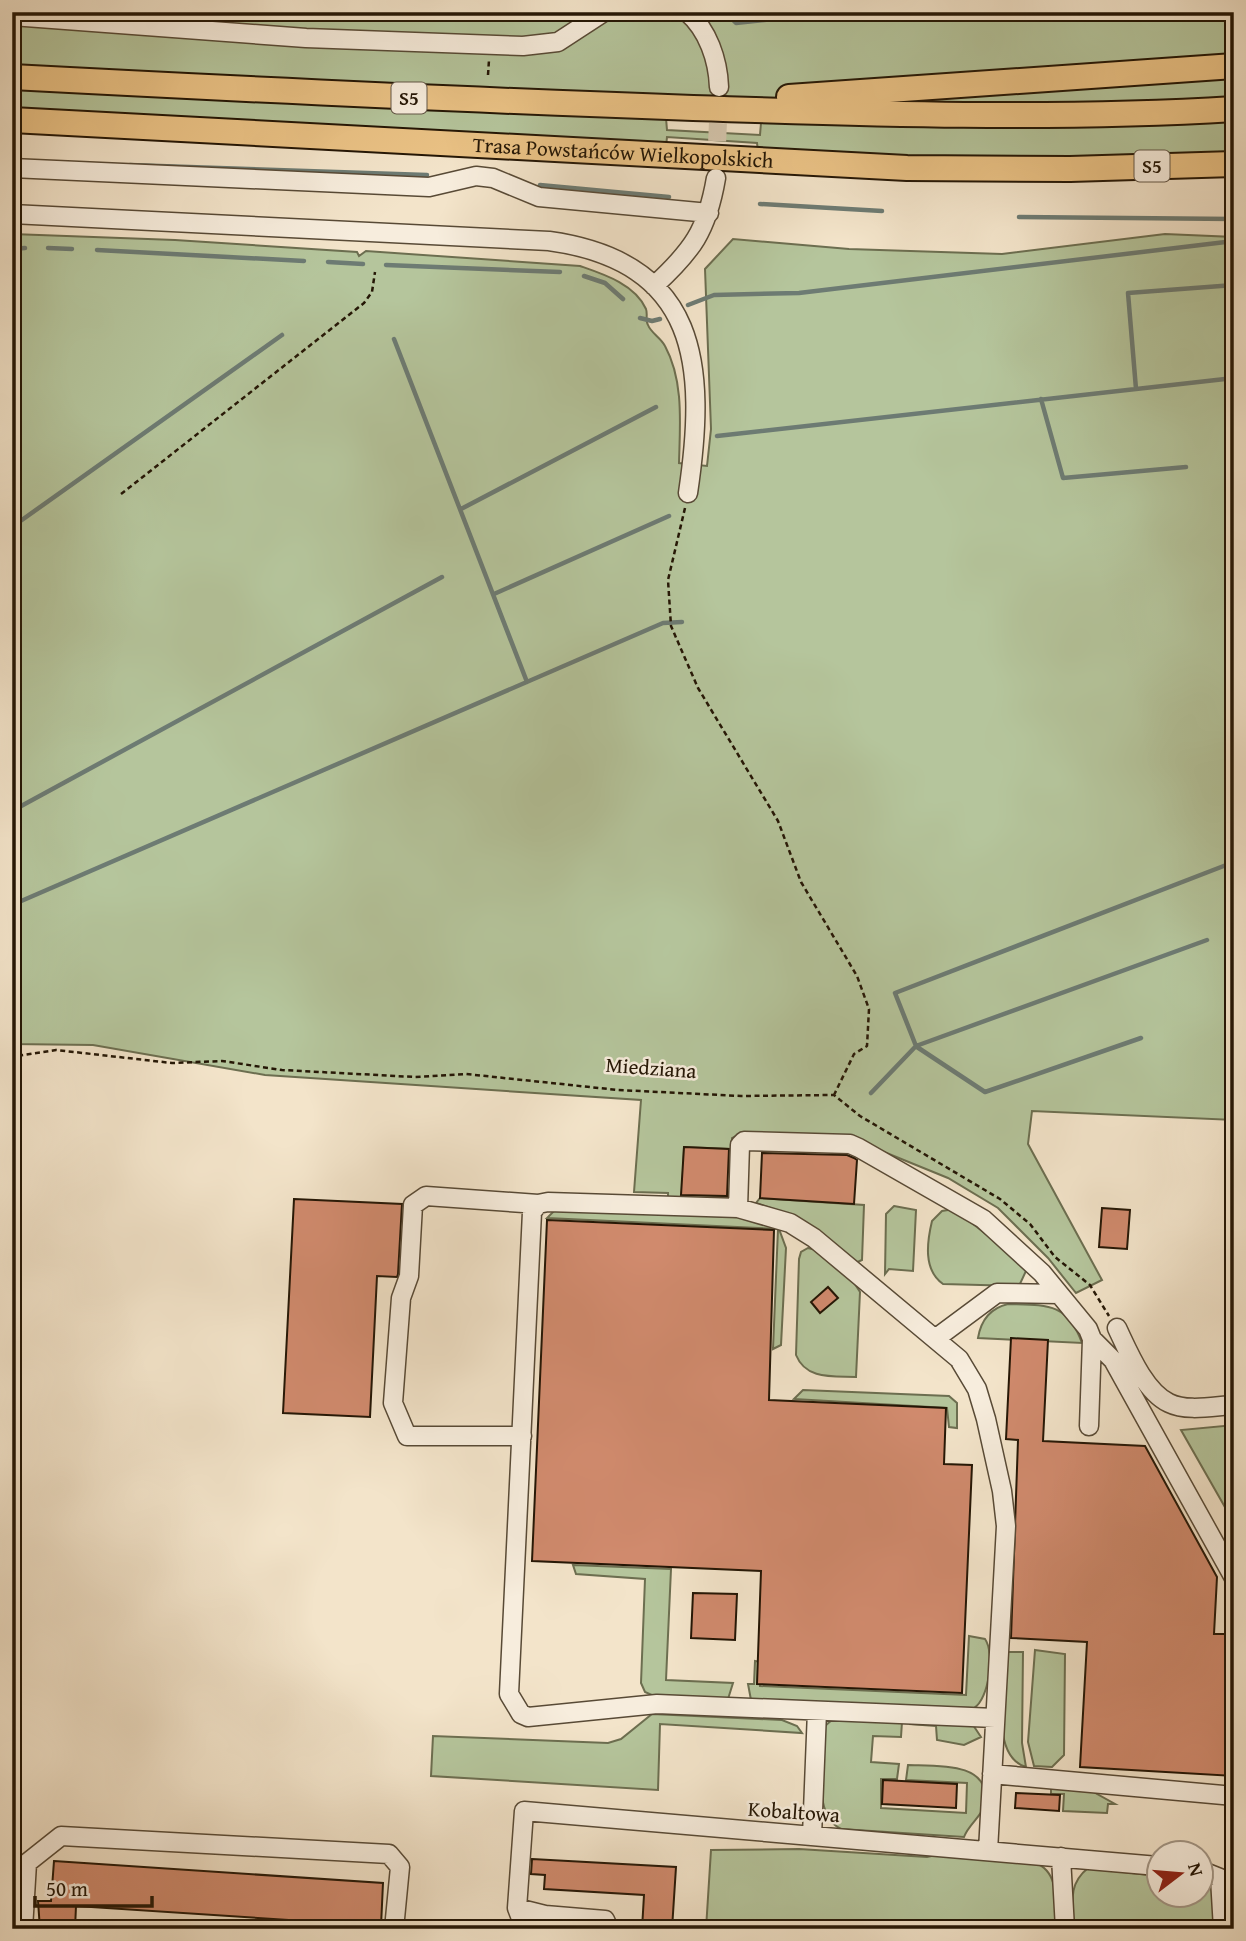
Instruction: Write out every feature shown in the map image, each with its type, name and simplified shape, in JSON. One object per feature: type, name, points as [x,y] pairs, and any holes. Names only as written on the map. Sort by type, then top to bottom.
[{"type":"highway","points":[[701,108],[791,96],[1234,66]]},
{"type":"highway","name":"S5","points":[[12,76],[389,97],[997,116],[1234,109]]},
{"type":"highway","name":"Trasa Powstańców Wielkopolskich","points":[[12,120],[907,168],[1070,169],[1234,164]]},
{"type":"street","points":[[12,16],[306,38],[523,46],[558,42],[604,12]]},
{"type":"street","points":[[687,12],[694,18],[715,56],[719,87]]},
{"type":"street","points":[[12,168],[429,187],[476,176],[493,178],[539,197],[709,213]]},
{"type":"street","points":[[654,286],[686,256],[709,213],[716,178]]},
{"type":"street","points":[[12,214],[549,241],[605,253],[639,273],[654,286],[677,314],[685,331],[695,372],[695,424],[688,492]]},
{"type":"street","points":[[738,1208],[740,1145],[751,1139],[850,1144],[983,1219],[1042,1273],[1088,1329],[1092,1339],[1113,1360],[1234,1578]]},
{"type":"street","points":[[522,1436],[407,1436],[393,1403],[401,1298],[409,1276],[413,1205],[426,1196],[538,1204],[548,1202],[738,1208],[790,1223],[814,1238],[959,1359],[977,1389],[1002,1491],[1006,1527],[988,1850]]},
{"type":"street","points":[[538,1204],[532,1212],[509,1694],[521,1714],[528,1717],[657,1704],[995,1718]]},
{"type":"street","points":[[935,1339],[997,1293],[1059,1294]]},
{"type":"street","points":[[1116,1328],[1161,1398],[1178,1406],[1234,1405]]},
{"type":"street","points":[[1089,1426],[1092,1339]]},
{"type":"street","points":[[812,1836],[817,1711]]},
{"type":"street","points":[[992,1774],[1234,1796]]},
{"type":"street","name":"Kobaltowa","points":[[517,1908],[524,1811],[1144,1865]]},
{"type":"street","points":[[23,1929],[27,1863],[61,1836],[388,1854],[400,1867],[394,1929]]},
{"type":"street","points":[[1061,1857],[1065,1929]]},
{"type":"street","points":[[1214,1876],[1220,1878],[1223,1929]]},
{"type":"street","points":[[517,1908],[525,1929]]},
{"type":"street","points":[[517,1908],[545,1915],[605,1920],[609,1929]]},
{"type":"path","points":[[488,75],[489,60]]},
{"type":"path","points":[[121,495],[364,303],[372,292],[375,272]]},
{"type":"path","name":"Miedziana","points":[[12,1071],[17,1056],[56,1050],[172,1063],[222,1061],[282,1070],[415,1077],[466,1074],[618,1090],[741,1096],[834,1096],[854,1054],[867,1046],[869,1009],[857,976],[801,881],[778,821],[698,688],[671,626],[668,580],[688,492]]},
{"type":"green space","points":[[12,12],[1234,12],[1234,153],[937,157],[758,151],[757,143],[667,137],[666,147],[12,112],[12,86],[666,118],[667,130],[760,135],[761,123],[766,120],[12,65]]},
{"type":"green space","points":[[12,234],[175,240],[357,252],[359,256],[366,251],[580,266],[618,281],[641,300],[647,311],[647,323],[665,346],[675,374],[680,403],[679,463],[707,466],[711,429],[705,269],[733,239],[849,249],[1002,254],[1165,234],[1234,237],[1234,1120],[1032,1111],[1028,1144],[1102,1280],[1076,1293],[1048,1258],[998,1208],[948,1178],[867,1145],[742,1133],[732,1138],[732,1149],[684,1147],[682,1194],[730,1197],[731,1200],[668,1199],[668,1193],[634,1192],[641,1100],[265,1075],[93,1045],[12,1044]]},
{"type":"green space","points":[[760,1198],[864,1205],[862,1260],[855,1263],[785,1213],[756,1203]]},
{"type":"green space","points":[[894,1206],[916,1210],[913,1271],[889,1269],[885,1274],[886,1214]]},
{"type":"green space","points":[[556,1209],[755,1218],[779,1229],[786,1248],[781,1345],[773,1349],[778,1229],[547,1218]]},
{"type":"green space","points":[[954,1209],[1024,1264],[1026,1271],[1019,1286],[943,1284],[937,1278],[932,1271],[928,1255],[932,1221],[942,1211]]},
{"type":"green space","points":[[808,1248],[816,1250],[851,1278],[860,1292],[856,1377],[813,1373],[806,1369],[796,1355],[799,1259],[801,1252]]},
{"type":"green space","points":[[1008,1304],[1054,1308],[1069,1320],[1082,1343],[978,1338],[988,1316],[997,1308]]},
{"type":"green space","points":[[803,1390],[949,1396],[957,1403],[957,1428],[949,1427],[947,1408],[794,1399]]},
{"type":"green space","points":[[1234,1425],[1234,1523],[1181,1430]]},
{"type":"green space","points":[[573,1565],[671,1569],[666,1680],[733,1683],[728,1699],[654,1696],[645,1692],[641,1683],[645,1579],[576,1574]]},
{"type":"green space","points":[[969,1636],[985,1639],[990,1654],[987,1686],[974,1708],[751,1700],[748,1684],[754,1684],[755,1661],[761,1662],[760,1686],[966,1695]]},
{"type":"green space","points":[[1035,1650],[1065,1654],[1064,1755],[1052,1767],[1034,1766],[1028,1742]]},
{"type":"green space","points":[[1006,1652],[1023,1652],[1022,1743],[1026,1767],[1014,1760],[1007,1749],[1003,1734],[1001,1717]]},
{"type":"green space","points":[[652,1714],[782,1720],[797,1726],[802,1733],[660,1724],[658,1790],[431,1776],[433,1736],[608,1743],[621,1739]]},
{"type":"green space","points":[[833,1719],[902,1722],[901,1737],[873,1736],[871,1762],[899,1764],[897,1779],[881,1779],[881,1808],[966,1813],[967,1783],[906,1780],[908,1765],[946,1766],[971,1773],[980,1780],[985,1790],[985,1804],[964,1837],[841,1829],[831,1821],[825,1811],[822,1797],[821,1767],[825,1726]]},
{"type":"green space","points":[[910,1722],[973,1725],[981,1737],[964,1745],[937,1740],[936,1726]]},
{"type":"green space","points":[[1051,1783],[1079,1784],[1115,1804],[1108,1804],[1107,1813],[1063,1811],[1064,1794],[1051,1794]]},
{"type":"green space","points":[[799,1849],[927,1857],[941,1854],[1035,1863],[1049,1873],[1053,1881],[1058,1929],[706,1929],[711,1850]]},
{"type":"green space","points":[[1088,1868],[1144,1874],[1144,1910],[1214,1910],[1214,1891],[1217,1929],[1074,1929],[1072,1903],[1074,1888],[1081,1874]]},
{"type":"building","points":[[684,1147],[729,1149],[727,1196],[681,1195]]},
{"type":"building","points":[[762,1153],[847,1155],[854,1158],[857,1160],[854,1204],[760,1198]]},
{"type":"building","points":[[294,1199],[402,1204],[397,1277],[377,1276],[370,1417],[283,1413]]},
{"type":"building","points":[[1102,1208],[1130,1210],[1127,1249],[1099,1247]]},
{"type":"building","points":[[547,1220],[774,1230],[769,1400],[946,1408],[944,1464],[972,1465],[962,1693],[757,1684],[761,1571],[532,1561]]},
{"type":"building","points":[[828,1287],[838,1298],[820,1313],[811,1302]]},
{"type":"building","points":[[1011,1338],[1048,1340],[1043,1441],[1145,1446],[1217,1577],[1214,1634],[1234,1634],[1234,1776],[1080,1767],[1087,1642],[1011,1638],[1018,1440],[1006,1439]]},
{"type":"building","points":[[693,1593],[737,1594],[735,1640],[691,1638]]},
{"type":"building","points":[[883,1780],[957,1784],[956,1808],[882,1804]]},
{"type":"building","points":[[1016,1793],[1060,1795],[1059,1811],[1015,1808]]},
{"type":"building","points":[[532,1859],[676,1867],[672,1929],[642,1929],[644,1895],[544,1889],[545,1875],[531,1874]]},
{"type":"building","points":[[54,1861],[383,1883],[381,1926],[76,1906],[75,1929],[40,1929],[38,1901],[51,1901]]},
{"type":"waterway","points":[[362,12],[398,15]]},
{"type":"waterway","points":[[732,19],[736,23],[841,12]]},
{"type":"waterway","points":[[421,14],[497,13]]},
{"type":"waterway","points":[[130,165],[427,175]]},
{"type":"waterway","points":[[540,185],[669,197]]},
{"type":"waterway","points":[[760,204],[882,211]]},
{"type":"waterway","points":[[1019,217],[1234,219]]},
{"type":"waterway","points":[[688,305],[714,295],[799,293],[1234,241]]},
{"type":"waterway","points":[[12,249],[25,248]]},
{"type":"waterway","points":[[48,248],[72,249]]},
{"type":"waterway","points":[[97,250],[304,261]]},
{"type":"waterway","points":[[328,262],[363,264]]},
{"type":"waterway","points":[[386,265],[560,272]]},
{"type":"waterway","points":[[584,276],[605,283],[623,299]]},
{"type":"waterway","points":[[1136,389],[1128,293],[1234,285]]},
{"type":"waterway","points":[[640,318],[652,321],[660,319]]},
{"type":"waterway","points":[[12,527],[282,335]]},
{"type":"waterway","points":[[394,339],[527,682]]},
{"type":"waterway","points":[[717,436],[1234,378]]},
{"type":"waterway","points":[[1041,399],[1063,478],[1186,467]]},
{"type":"waterway","points":[[461,509],[656,407]]},
{"type":"waterway","points":[[494,594],[669,516]]},
{"type":"waterway","points":[[12,811],[442,577]]},
{"type":"waterway","points":[[12,905],[663,623],[682,622]]},
{"type":"waterway","points":[[871,1093],[916,1046],[895,993],[1234,862]]},
{"type":"waterway","points":[[916,1046],[1207,940]]},
{"type":"waterway","points":[[917,1047],[985,1092],[1141,1038]]},
{"type":"tunnel","points":[[716,168],[719,98]]}]
